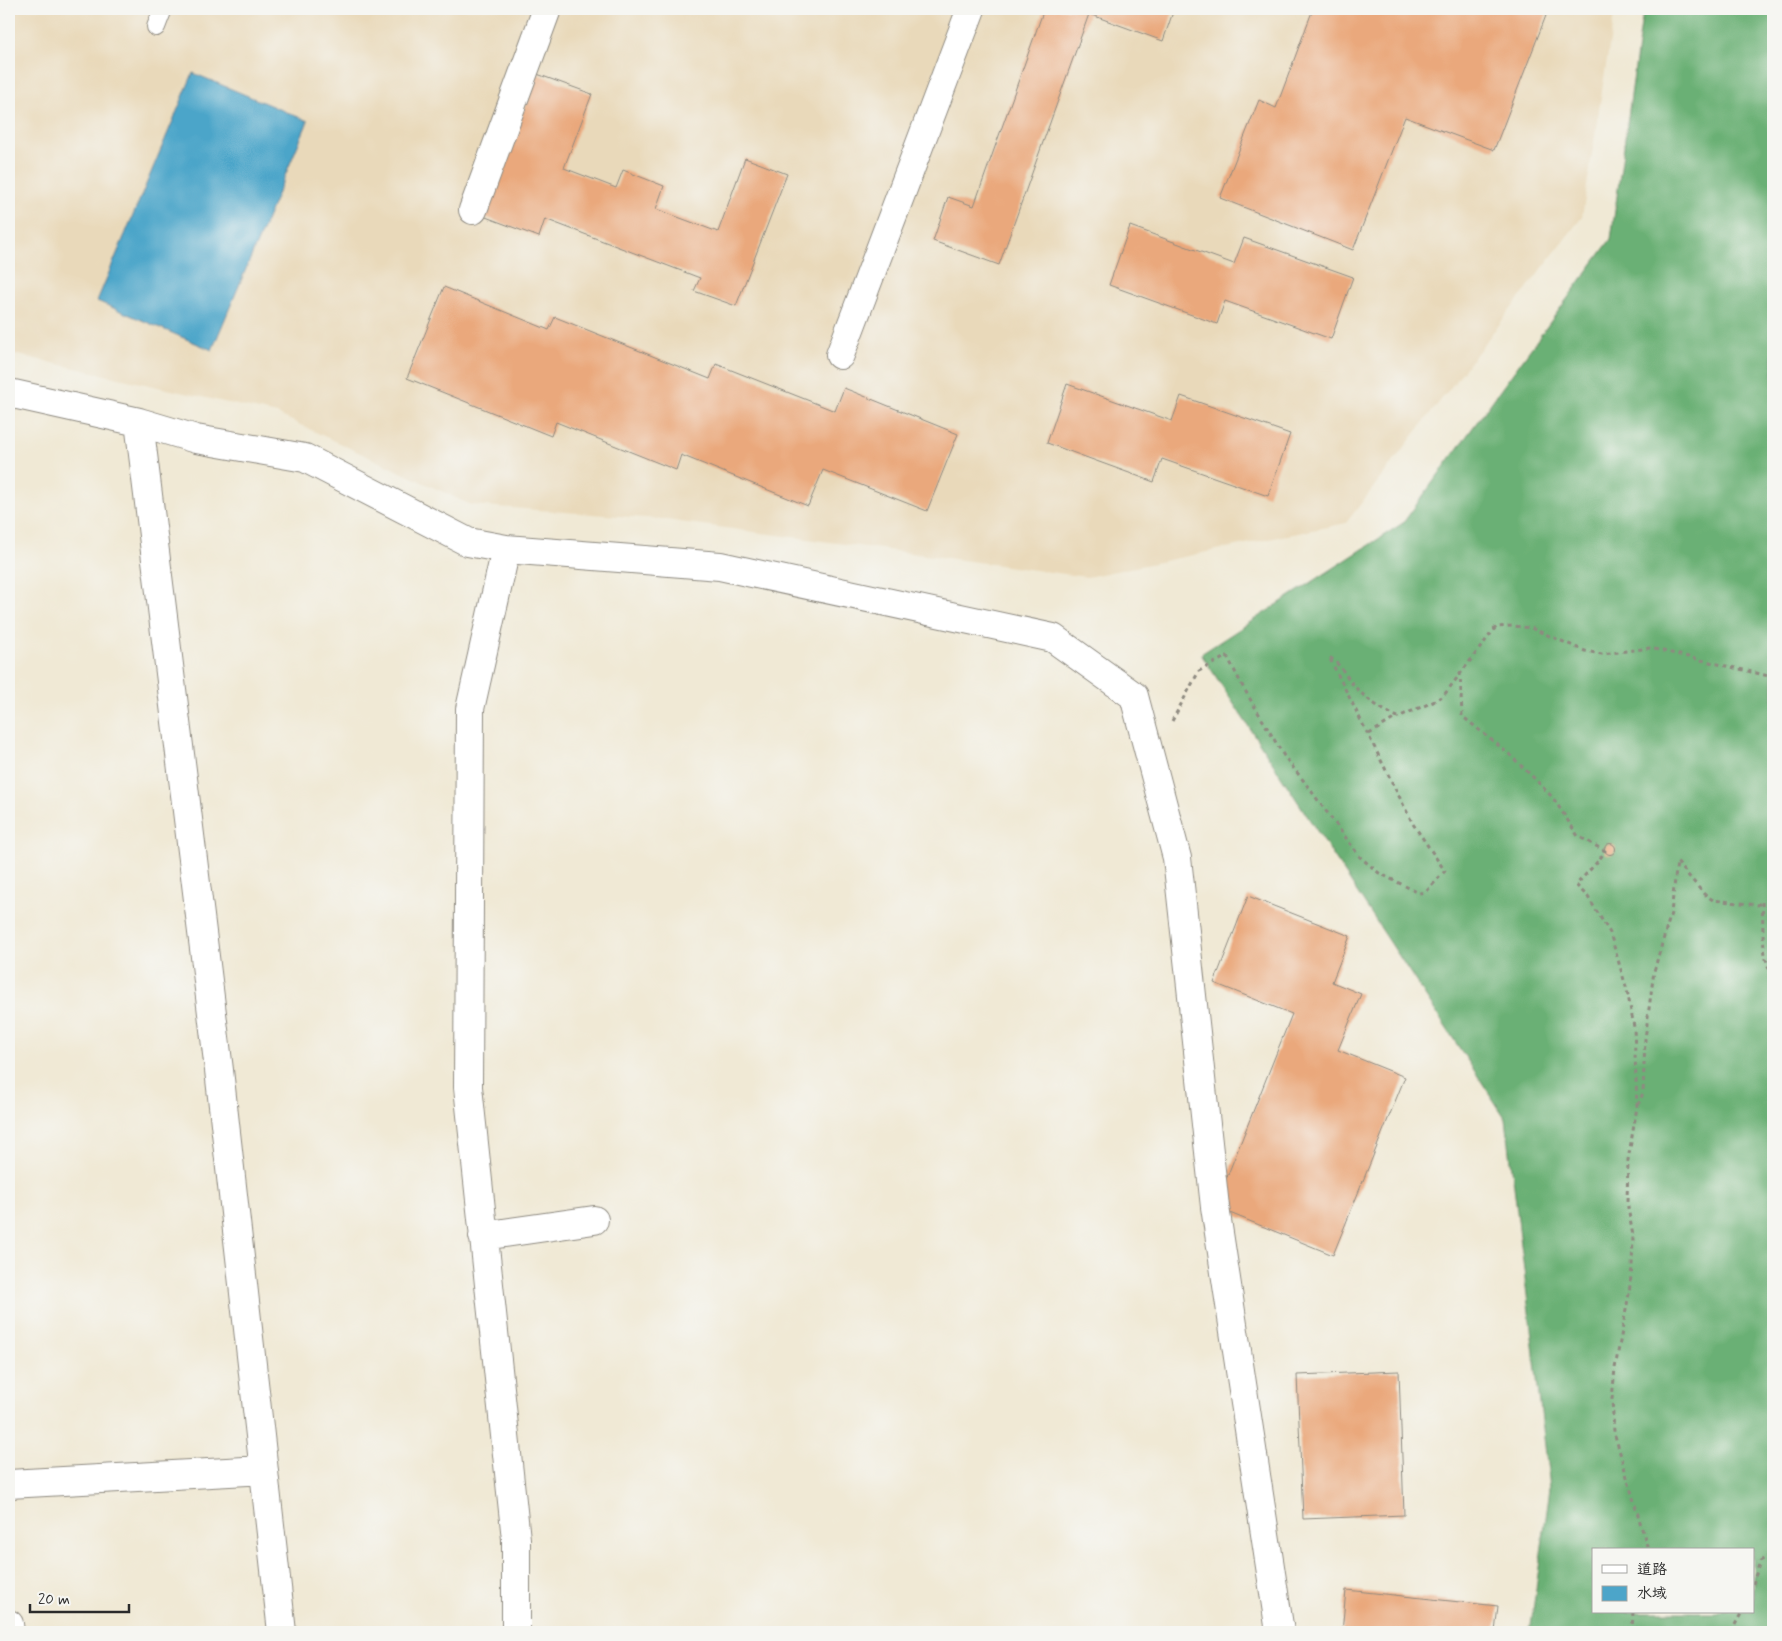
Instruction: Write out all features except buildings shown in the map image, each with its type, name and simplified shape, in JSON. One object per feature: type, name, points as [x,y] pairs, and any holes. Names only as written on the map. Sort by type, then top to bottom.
[{"type":"street","points":[[473,210],[547,9]]},
{"type":"street","points":[[840,355],[971,9]]},
{"type":"street","points":[[9,393],[140,422],[196,439],[305,458],[468,542],[506,549],[720,566],[1053,638],[1134,696],[1177,858],[1215,1208],[1280,1632]]},
{"type":"street","points":[[140,422],[218,1060],[282,1632]]},
{"type":"street","points":[[506,549],[470,709],[468,1087],[516,1540],[516,1632]]},
{"type":"street","points":[[484,1236],[594,1220]]},
{"type":"street","points":[[9,1484],[264,1470]]},
{"type":"street","points":[[9,1624],[10,1632]]},
{"type":"lane","points":[[156,27],[163,9]]},
{"type":"path","points":[[1369,734],[1398,717],[1444,695],[1496,627],[1531,628],[1593,653],[1610,654],[1650,648],[1773,677]]},
{"type":"path","points":[[1149,752],[1170,724],[1199,671],[1227,656],[1284,756],[1360,856],[1379,873],[1419,894],[1426,892],[1445,871],[1413,824],[1329,656],[1337,662],[1357,690],[1384,711],[1398,717]]},
{"type":"path","points":[[1460,672],[1462,716],[1509,754],[1553,798],[1578,836],[1605,851],[1576,885],[1588,897],[1610,933],[1627,990],[1634,1027],[1637,1107]]},
{"type":"path","points":[[1646,1548],[1614,1432],[1612,1399],[1615,1368],[1629,1294],[1632,1266],[1632,1236],[1627,1202],[1628,1160],[1637,1107],[1642,1093],[1645,1039],[1654,971],[1671,912],[1677,862],[1704,894],[1713,900],[1758,905],[1762,901],[1762,926],[1766,965],[1773,978]]},
{"type":"path","points":[[1754,1581],[1760,1561],[1773,1554]]},
{"type":"path","points":[[1632,1632],[1633,1614]]},
{"type":"path","points":[[1731,1632],[1741,1614]]},
{"type":"shaded area","points":[[9,9],[1615,9],[1582,217],[1346,523],[1087,577],[659,519],[471,505],[277,414],[9,353]]},
{"type":"green space","points":[[1644,9],[1773,9],[1773,1632],[1530,1632],[1550,1488],[1506,1119],[1201,654],[1403,523],[1611,239]]},
{"type":"water","points":[[193,73],[308,121],[212,350],[97,301]]}]
